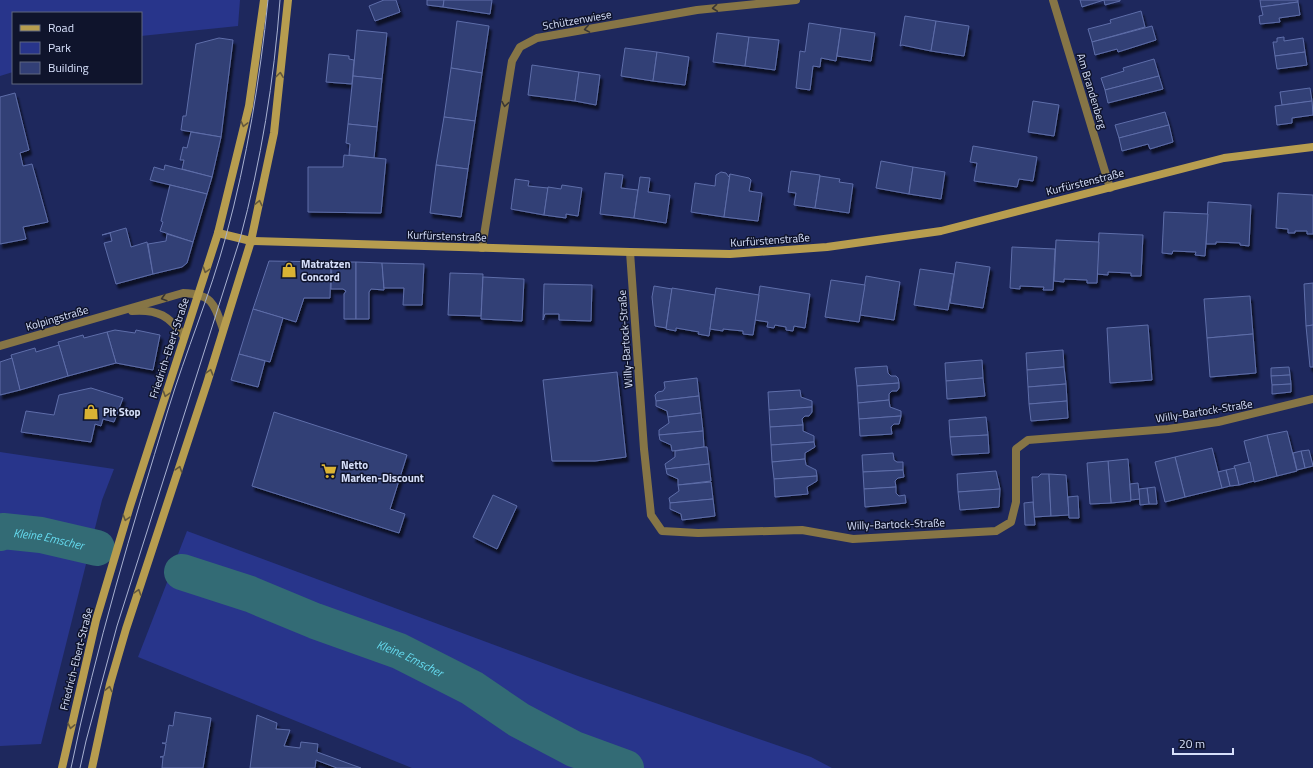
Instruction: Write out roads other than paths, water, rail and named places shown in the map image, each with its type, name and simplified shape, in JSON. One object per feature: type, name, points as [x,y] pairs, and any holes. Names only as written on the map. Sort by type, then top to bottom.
[{"type":"main road","name":"Friedrich-Ebert-Straße","points":[[62,768],[96,620],[130,506],[218,233],[249,106],[264,0]]},
{"type":"main road","points":[[92,768],[110,684],[126,629],[205,390],[251,241],[274,133],[288,0]]},
{"type":"main road","name":"Kurfürstenstraße","points":[[218,233],[251,241],[630,252],[730,254],[827,247],[941,231],[1224,158],[1313,147]]},
{"type":"street","name":"Schützenwiese","points":[[482,248],[512,61],[520,47],[537,38],[697,10],[796,0]]},
{"type":"street","name":"Am Brandenberg","points":[[1053,0],[1110,188]]},
{"type":"street","name":"Willy-Bartock-Straße","points":[[630,252],[644,449],[651,515],[662,531],[698,533],[802,530],[853,539],[996,531],[1011,522],[1016,502],[1016,449],[1028,440],[1168,429],[1218,422],[1313,399]]},
{"type":"street","name":"Kolpingstraße","points":[[0,346],[183,293],[198,293]]},
{"type":"street","points":[[198,293],[207,298],[213,305],[223,329]]},
{"type":"street","name":"Kolpingstraße","points":[[119,312],[145,310],[163,315],[175,324],[184,337]]},
{"type":"waterway","name":"Kleine Emscher","points":[[0,533],[3,531],[41,535],[97,548]]},
{"type":"waterway","name":"Kleine Emscher","points":[[182,572],[250,594],[315,621],[399,651],[472,688],[519,720],[574,749],[626,768]]},
{"type":"tram line","points":[[71,768],[103,633],[128,543],[175,388],[220,258],[234,207],[252,119],[268,0]]},
{"type":"tram line","points":[[80,768],[117,626],[248,210],[266,121],[280,0]]},
{"type":"place","name":"Matratzen Concord","points":[[289,270]]},
{"type":"place","name":"Pit Stop","points":[[91,412]]},
{"type":"place","name":"Netto Marken-Discount","points":[[329,471]]}]
